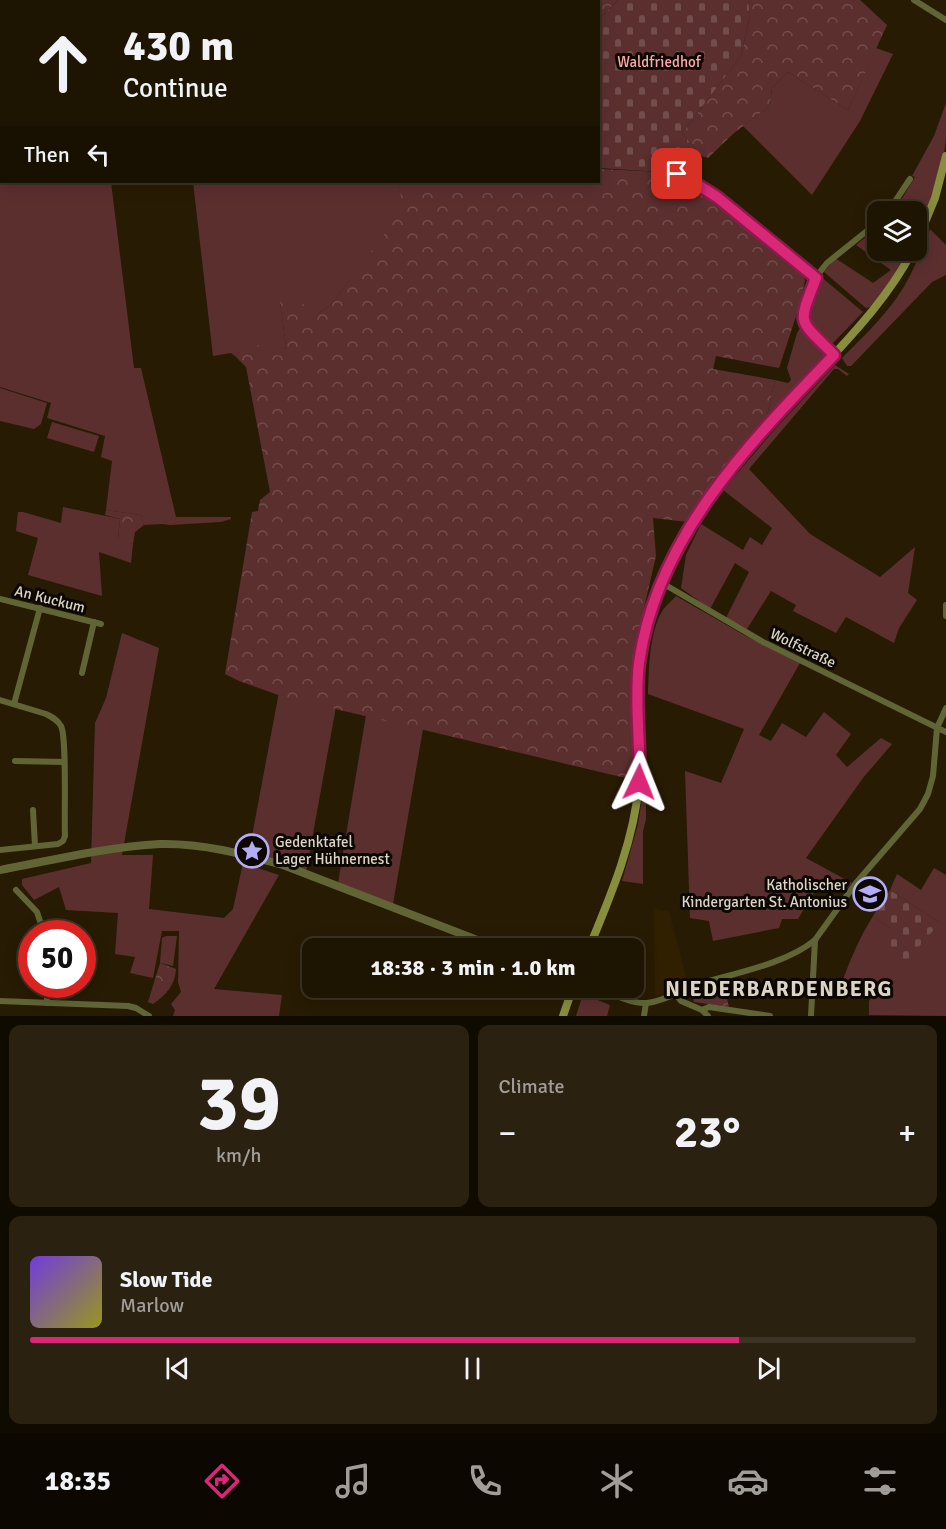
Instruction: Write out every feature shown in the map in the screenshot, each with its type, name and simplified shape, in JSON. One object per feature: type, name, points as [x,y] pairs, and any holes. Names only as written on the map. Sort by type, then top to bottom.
[{"type":"main road","points":[[927,217],[935,198],[946,156]]},
{"type":"main road","points":[[593,938],[634,823],[639,782],[639,666],[647,626],[662,583],[692,523],[719,484],[744,453],[873,312],[894,285],[907,261]]},
{"type":"main road","points":[[563,1016],[569,998]]},
{"type":"street","points":[[914,0],[946,20]]},
{"type":"street","points":[[677,174],[717,197],[816,278]]},
{"type":"street","points":[[895,201],[910,178]]},
{"type":"street","points":[[834,355],[806,327],[802,320],[803,312],[816,278],[836,254],[867,230]]},
{"type":"street","name":"Wolfstraße","points":[[662,583],[764,642],[946,732]]},
{"type":"street","name":"An Kuckum","points":[[0,599],[98,623],[82,673]]},
{"type":"street","points":[[946,605],[946,616]]},
{"type":"street","points":[[14,704],[40,608]]},
{"type":"street","points":[[0,700],[46,714],[58,721],[63,729],[64,762],[63,841],[58,844],[0,850]]},
{"type":"street","points":[[622,998],[646,1003],[702,983],[754,969],[807,947],[815,940],[856,883],[920,809],[928,794],[933,776],[937,728],[946,708]]},
{"type":"street","points":[[15,762],[64,762]]},
{"type":"street","points":[[33,810],[35,846]]},
{"type":"street","points":[[0,870],[70,856],[160,844],[207,847],[283,865],[472,938]]},
{"type":"street","points":[[16,890],[37,912],[40,920]]},
{"type":"street","points":[[811,1016],[815,940]]},
{"type":"street","points":[[675,993],[681,1001],[702,1010],[708,1016]]},
{"type":"street","points":[[47,998],[47,1003]]},
{"type":"street","points":[[0,1001],[128,1006],[149,1016]]},
{"type":"street","points":[[644,1016],[646,1003]]},
{"type":"street","points":[[702,1010],[709,1007],[770,1016]]},
{"type":"shaded area","name":"Katholischer Kindergarten St. Antonius","points":[[866,876],[889,892],[875,913],[851,897]]},
{"type":"shaded area","points":[[654,908],[669,912],[688,984],[658,996],[655,996]]},
{"type":"green space","points":[[600,0],[618,0],[600,18]]},
{"type":"green space","name":"Waldfriedhof","points":[[618,0],[748,0],[750,15],[741,56],[682,133],[701,156],[691,178],[673,170],[662,172],[600,168],[600,18]]},
{"type":"green space","points":[[748,0],[860,0],[887,25],[848,110],[788,72],[772,88],[770,106],[734,133],[708,158],[701,156],[682,133],[741,56],[750,15]]},
{"type":"green space","points":[[876,48],[893,54],[860,121],[812,195],[743,126],[770,106],[772,88],[788,72],[848,110]]},
{"type":"green space","points":[[946,103],[945,149],[927,209],[927,201],[901,201],[915,177],[912,176],[934,136]]},
{"type":"green space","points":[[600,169],[662,172],[657,179],[690,184],[798,267],[805,280],[801,301],[779,368],[716,356],[713,369],[775,380],[766,420],[688,522],[653,518],[656,556],[644,608],[636,666],[635,743],[638,781],[281,696],[225,674],[252,512],[258,511],[260,500],[270,492],[246,367],[236,357],[249,339],[271,354],[281,356],[286,346],[280,302],[290,297],[319,313],[330,306],[404,208],[397,183],[600,183]]},
{"type":"green space","points":[[0,183],[111,183],[134,368],[141,368],[176,517],[231,517],[231,519],[221,522],[144,525],[141,515],[106,510],[112,461],[101,457],[105,436],[47,418],[51,403],[0,387]]},
{"type":"green space","points":[[193,183],[397,183],[405,208],[330,306],[319,313],[280,302],[286,346],[280,360],[249,340],[236,357],[231,353],[213,356]]},
{"type":"green space","points":[[930,229],[946,245],[946,275],[932,282],[851,366],[847,366],[842,358],[879,320],[898,296],[917,261],[927,261],[927,236]]},
{"type":"green space","points":[[867,236],[867,253],[856,245]]},
{"type":"green space","points":[[835,258],[873,283],[891,270],[878,261],[903,261],[890,283],[870,307],[866,308],[824,272]]},
{"type":"green space","points":[[820,276],[863,312],[831,345],[825,343],[805,319]]},
{"type":"green space","points":[[801,327],[824,348],[825,355],[766,420],[775,380],[788,383],[791,380],[787,368],[797,333]]},
{"type":"green space","points":[[835,365],[849,374],[847,376],[838,369],[834,369],[749,469],[810,534],[880,577],[915,547],[908,593],[917,600],[899,628],[894,643],[846,617],[836,633],[793,611],[796,605],[771,591],[747,629],[726,618],[749,572],[735,563],[710,609],[681,588],[686,555],[701,524],[743,550],[750,537],[762,545],[772,528],[723,490],[775,429]]},
{"type":"green space","points":[[0,388],[47,403],[41,424],[34,429],[0,421]]},
{"type":"green space","points":[[52,422],[99,436],[94,452],[47,438]]},
{"type":"green space","points":[[63,507],[120,519],[118,539],[133,544],[131,563],[99,552],[102,596],[28,575],[38,538],[16,531],[18,512],[61,523]]},
{"type":"green space","points":[[106,510],[141,515],[144,525],[135,532],[133,544],[118,540],[120,519],[105,515]]},
{"type":"green space","points":[[676,596],[744,635],[800,663],[759,735],[771,741],[782,723],[806,737],[824,712],[851,734],[836,755],[847,767],[881,738],[892,744],[863,778],[806,858],[852,883],[846,890],[823,878],[798,919],[782,919],[779,928],[713,941],[709,921],[690,918],[685,771],[721,783],[744,729],[648,694],[655,629],[663,610]]},
{"type":"green space","points":[[122,633],[159,648],[122,855],[153,855],[149,909],[224,918],[233,909],[243,863],[279,875],[214,989],[282,995],[279,1016],[173,1016],[175,1010],[171,1004],[181,992],[178,982],[179,931],[162,931],[153,978],[130,973],[135,957],[115,954],[118,913],[66,910],[59,887],[34,900],[22,885],[22,879],[91,863],[95,723],[106,698]]},
{"type":"green space","points":[[279,692],[336,707],[306,872],[249,852]]},
{"type":"green space","points":[[366,715],[423,729],[393,904],[338,883]]},
{"type":"green space","points":[[644,785],[646,785],[646,819],[643,831],[643,884],[622,881],[638,824]]},
{"type":"green space","points":[[934,868],[946,875],[946,1016],[869,1015],[869,1001],[879,989],[861,981],[851,998],[838,994],[853,954],[873,916],[890,928],[940,923],[890,890],[897,874],[921,890]]},
{"type":"green space","points":[[890,890],[940,923],[905,962],[881,946],[890,928],[873,916]]},
{"type":"green space","points":[[177,936],[173,966],[160,963],[162,938]]},
{"type":"green space","points":[[160,963],[176,969],[175,975],[169,989],[153,1004],[148,1002]]},
{"type":"green space","points":[[723,983],[729,1007],[694,1002],[691,990]]},
{"type":"green space","points":[[582,998],[593,998],[610,1005],[607,1016],[576,1016]]},
{"type":"place","name":"Gedenktafel Lager Hühnernest","points":[[252,851]]},
{"type":"place","name":"Katholischer Kindergarten St. Antonius","points":[[870,894]]},
{"type":"district","name":"NIEDERBARDENBERG","points":[[779,989]]},
{"type":"route","points":[[639,782],[639,666],[652,609],[670,565],[692,523],[719,484],[744,453],[834,355],[802,320],[816,278],[717,197],[677,174]]}]
